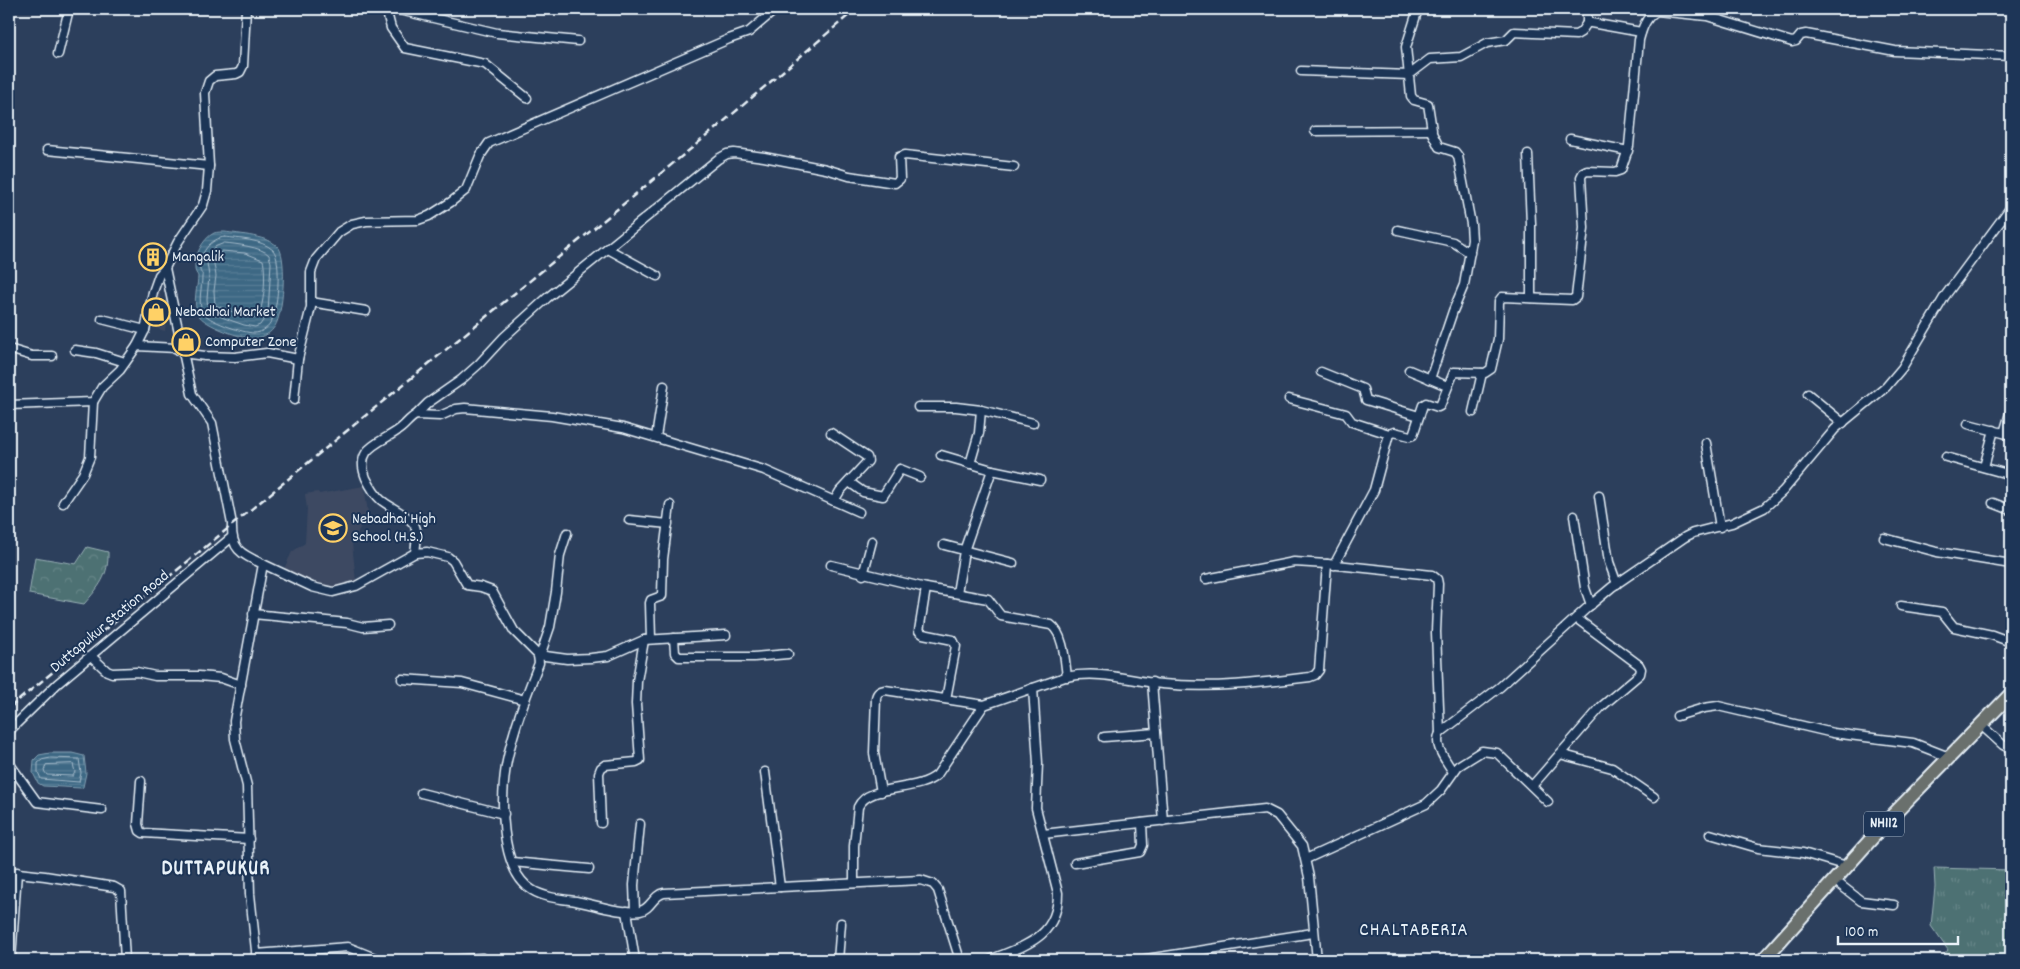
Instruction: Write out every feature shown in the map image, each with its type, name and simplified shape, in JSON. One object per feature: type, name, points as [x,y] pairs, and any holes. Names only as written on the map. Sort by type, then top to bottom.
[{"type":"highway","name":"NH112","points":[[1763,960],[1847,866],[2011,694]]},
{"type":"street","points":[[58,54],[69,9]]},
{"type":"street","points":[[63,503],[90,457],[93,402],[102,387],[120,370],[137,346],[145,330],[153,292],[159,275],[165,268],[178,242],[204,205],[209,166],[205,93],[209,81],[214,76],[236,74],[240,72],[243,66],[246,9]]},
{"type":"street","points":[[386,9],[391,28],[405,48],[485,64],[527,98]]},
{"type":"street","points":[[395,9],[497,32],[578,41]]},
{"type":"street","points":[[294,400],[298,358],[311,302],[311,272],[316,259],[345,227],[366,221],[418,220],[429,216],[466,190],[480,156],[489,143],[749,32],[776,9]]},
{"type":"street","points":[[1418,9],[1406,43],[1413,98],[1426,102],[1429,105],[1433,128],[1431,131],[1440,147],[1455,152],[1458,156],[1471,224],[1470,252],[1464,285],[1453,311],[1430,379]]},
{"type":"street","points":[[1301,71],[1409,75],[1430,59],[1461,57],[1487,43],[1506,40],[1514,32],[1576,35],[1582,32],[1587,24],[1587,9]]},
{"type":"street","points":[[1289,398],[1346,414],[1352,422],[1389,434],[1394,432],[1413,435],[1424,404],[1440,406],[1454,372],[1482,372],[1491,369],[1499,330],[1499,301],[1502,297],[1572,300],[1576,297],[1583,236],[1581,177],[1583,172],[1592,170],[1621,170],[1628,151],[1641,32],[1651,15],[1657,11],[1707,16],[1792,42],[1796,41],[1801,35],[1806,34],[1895,52],[2011,56]]},
{"type":"street","points":[[1587,24],[1641,32]]},
{"type":"street","points":[[1315,131],[1431,131]]},
{"type":"street","points":[[1570,138],[1628,151]]},
{"type":"street","points":[[47,150],[209,166]]},
{"type":"street","points":[[415,553],[416,530],[413,522],[380,499],[376,494],[363,468],[366,452],[376,442],[401,428],[428,403],[462,380],[480,364],[504,337],[547,298],[718,159],[727,154],[764,157],[826,169],[849,176],[895,182],[898,182],[900,179],[899,157],[905,155],[1014,167]]},
{"type":"street","points":[[1528,154],[1531,224],[1531,298]]},
{"type":"street","points":[[1440,732],[1500,688],[1576,618],[1617,584],[1685,537],[1745,518],[1764,508],[1783,492],[1824,441],[1877,396],[1895,377],[1945,296],[2011,207]]},
{"type":"street","points":[[1398,230],[1453,242],[1470,252]]},
{"type":"street","points":[[608,249],[657,276]]},
{"type":"street","points":[[165,268],[192,394],[212,424],[232,524],[232,537],[242,554],[312,587],[333,592],[356,586],[415,553],[427,552],[448,557],[457,565],[467,586],[482,587],[492,591],[514,631],[539,656],[572,659],[591,658],[608,656],[647,640],[726,636]]},
{"type":"street","points":[[311,302],[366,311]]},
{"type":"street","points":[[102,319],[145,330]]},
{"type":"street","points":[[137,346],[176,348],[182,353],[227,357],[267,353],[298,358]]},
{"type":"street","points":[[9,349],[32,356],[52,356]]},
{"type":"street","points":[[75,350],[96,352],[125,362]]},
{"type":"street","points":[[1409,370],[1447,386]]},
{"type":"street","points":[[1321,372],[1364,389],[1366,400],[1419,416]]},
{"type":"street","points":[[1472,412],[1482,372]]},
{"type":"street","points":[[656,437],[664,386]]},
{"type":"street","points":[[1808,394],[1843,423]]},
{"type":"street","points":[[9,405],[93,402]]},
{"type":"street","points":[[918,407],[956,407],[981,410],[1033,423]]},
{"type":"street","points":[[416,415],[440,416],[460,408],[511,412],[623,428],[764,470],[859,512]]},
{"type":"street","points":[[970,464],[980,428],[981,410]]},
{"type":"street","points":[[1968,424],[2008,434],[2011,410]]},
{"type":"street","points":[[1984,467],[1994,430]]},
{"type":"street","points":[[831,433],[867,457],[868,461],[867,465],[849,482],[834,501]]},
{"type":"street","points":[[881,792],[874,752],[876,694],[885,690],[984,704],[1067,676],[1102,674],[1170,684],[1245,686],[1310,678],[1315,675],[1319,670],[1331,564],[1371,496],[1389,434]]},
{"type":"street","points":[[1706,443],[1720,526]]},
{"type":"street","points":[[941,455],[992,470],[1040,480]]},
{"type":"street","points":[[1946,457],[2011,475]]},
{"type":"street","points":[[849,482],[863,492],[883,496],[900,469],[920,477]]},
{"type":"street","points":[[957,593],[964,550],[992,470]]},
{"type":"street","points":[[1599,496],[1609,562],[1617,584]]},
{"type":"street","points":[[1993,503],[2011,510]]},
{"type":"street","points":[[601,824],[600,768],[605,765],[640,760],[636,681],[647,640],[650,603],[651,600],[662,596],[663,559],[670,505]]},
{"type":"street","points":[[1574,516],[1585,588],[1591,605]]},
{"type":"street","points":[[629,520],[668,524]]},
{"type":"street","points":[[567,533],[560,554],[550,627],[516,725],[507,763],[504,814],[507,848],[518,875],[533,891],[548,896],[627,911],[636,911],[648,907],[657,896],[664,893],[922,880],[933,884],[938,890],[960,960]]},
{"type":"street","name":"Duttapukur Station Road","points":[[9,731],[57,684],[232,537]]},
{"type":"street","points":[[1884,538],[1937,552],[2011,564]]},
{"type":"street","points":[[863,574],[872,541]]},
{"type":"street","points":[[944,545],[1013,563]]},
{"type":"street","points":[[1206,579],[1289,563],[1331,564],[1427,573],[1437,579],[1436,632],[1440,732],[1437,742],[1438,748],[1453,772]]},
{"type":"street","points":[[263,564],[234,721],[235,739],[247,786],[250,894],[257,957],[348,947],[375,959]]},
{"type":"street","points":[[831,565],[863,574],[988,600],[998,614],[1006,618],[1054,627],[1063,650],[1067,676]]},
{"type":"street","points":[[926,588],[919,631],[923,634],[953,640],[956,646],[946,699]]},
{"type":"street","points":[[1901,606],[1942,612],[1954,627],[1992,635],[2011,642]]},
{"type":"street","points":[[253,614],[347,623],[363,628],[388,625]]},
{"type":"street","points":[[1532,786],[1601,707],[1640,674],[1640,665],[1576,618]]},
{"type":"street","points":[[674,638],[675,653],[679,657],[754,657],[788,654]]},
{"type":"street","points":[[91,656],[107,671],[112,673],[136,672],[155,676],[221,678],[241,685]]},
{"type":"street","points":[[402,679],[462,683],[525,700]]},
{"type":"street","points":[[1152,682],[1164,820]]},
{"type":"street","points":[[990,960],[1001,958],[1040,937],[1046,932],[1057,906],[1058,893],[1036,808],[1038,763],[1034,688]]},
{"type":"street","points":[[854,883],[854,846],[858,807],[865,796],[919,785],[933,779],[984,704]]},
{"type":"street","points":[[1676,716],[1718,706],[1833,733],[1913,743],[1949,757]]},
{"type":"street","points":[[1981,725],[2003,745],[2011,749]]},
{"type":"street","points":[[1104,737],[1156,733]]},
{"type":"street","points":[[1306,859],[1426,804],[1441,790],[1458,766],[1482,750],[1491,750],[1497,753],[1548,802]]},
{"type":"street","points":[[1560,754],[1612,768],[1654,797]]},
{"type":"street","points":[[9,763],[37,802],[102,810]]},
{"type":"street","points":[[765,772],[780,887]]},
{"type":"street","points":[[141,780],[138,828],[143,833],[249,839]]},
{"type":"street","points":[[421,793],[504,814]]},
{"type":"street","points":[[1043,834],[1265,809],[1278,815],[1298,839],[1306,859],[1317,960]]},
{"type":"street","points":[[1074,863],[1140,852],[1143,845],[1142,823]]},
{"type":"street","points":[[636,911],[634,885],[640,824]]},
{"type":"street","points":[[1710,834],[1754,847],[1803,853],[1847,866]]},
{"type":"street","points":[[512,862],[589,869]]},
{"type":"street","points":[[11,960],[13,872],[114,887],[121,891],[125,960]]},
{"type":"street","points":[[1834,880],[1862,901],[1894,905]]},
{"type":"street","points":[[627,911],[635,960]]},
{"type":"street","points":[[838,960],[841,923]]},
{"type":"street","points":[[1140,960],[1313,932]]},
{"type":"street","points":[[449,960],[482,958]]},
{"type":"shaded area","name":"Nebadhai Market","points":[[159,283],[163,321],[166,322],[165,331],[147,326]]},
{"type":"shaded area","name":"Nebadhai High School (H.S.)","points":[[364,486],[368,513],[352,543],[356,582],[342,589],[327,589],[283,571],[292,552],[305,543],[307,509],[305,494],[318,492],[319,494]]},
{"type":"green space","points":[[87,547],[108,552],[108,560],[102,580],[84,604],[29,594],[35,557],[76,564]]},
{"type":"green space","points":[[1934,868],[2011,870],[2011,960],[1940,960],[1948,950],[1931,926],[1935,887]]},
{"type":"water","points":[[225,232],[261,238],[275,244],[279,248],[283,264],[280,311],[278,320],[273,328],[262,337],[243,337],[224,331],[207,323],[201,318],[196,309],[195,299],[198,276],[195,264],[197,254],[206,239],[215,233]]},
{"type":"water","points":[[72,753],[84,756],[86,773],[83,787],[43,786],[38,783],[33,773],[34,760],[39,755]]},
{"type":"railway","points":[[9,708],[715,129],[856,9]]},
{"type":"place","name":"Mangalik","points":[[153,257]]},
{"type":"place","name":"Nebadhai Market","points":[[156,312]]},
{"type":"place","name":"Computer Zone","points":[[186,342]]},
{"type":"place","name":"Nebadhai High School (H.S.)","points":[[333,528]]},
{"type":"district","name":"DUTTAPUKUR","points":[[216,870]]},
{"type":"district","name":"CHALTABERIA","points":[[1414,931]]}]
